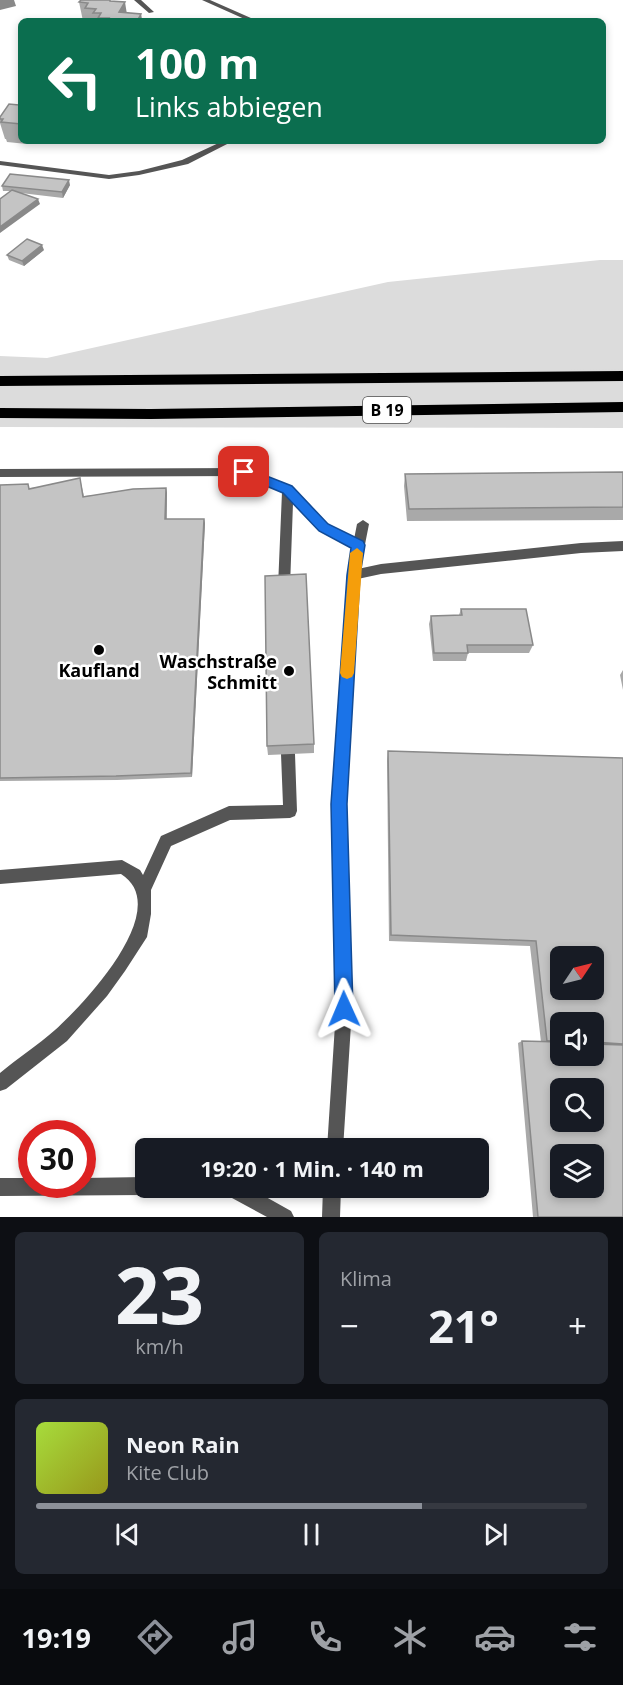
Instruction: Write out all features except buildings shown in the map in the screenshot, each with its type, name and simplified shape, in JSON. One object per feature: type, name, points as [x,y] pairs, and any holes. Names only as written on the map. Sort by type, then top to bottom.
[{"type":"highway","name":"B 19","points":[[0,381],[623,376]]},
{"type":"highway","name":"B 19","points":[[0,413],[152,414],[623,407]]},
{"type":"street","points":[[137,0],[151,12]]},
{"type":"street","points":[[205,0],[248,18]]},
{"type":"street","points":[[0,163],[109,177],[139,173],[185,162],[223,144]]},
{"type":"street","points":[[0,473],[244,472],[288,490],[323,528],[358,545]]},
{"type":"street","points":[[285,587],[288,490]]},
{"type":"street","points":[[336,1138],[344,1009],[339,804],[353,575],[363,524]]},
{"type":"street","points":[[353,575],[381,569],[623,546]]},
{"type":"street","points":[[0,1083],[61,1035],[102,991],[139,937],[144,914],[144,890],[166,841],[230,813],[290,811],[288,754]]},
{"type":"street","points":[[0,877],[122,867],[135,875],[144,890]]},
{"type":"street","points":[[0,1187],[135,1186]]},
{"type":"street","points":[[250,1198],[285,1217]]},
{"type":"street","points":[[331,1217],[332,1198]]},
{"type":"shaded area","points":[[600,260],[623,260],[623,428],[0,427],[0,356],[47,358],[388,282]]},
{"type":"slow traffic","points":[[347,673],[353,575],[357,553]]},
{"type":"place","name":"Kaufland","points":[[99,650]]},
{"type":"place","name":"Waschstraße Schmitt","points":[[289,671]]},
{"type":"route","points":[[244,472],[288,490],[323,528],[358,545],[353,575],[339,804],[344,1009]]}]
